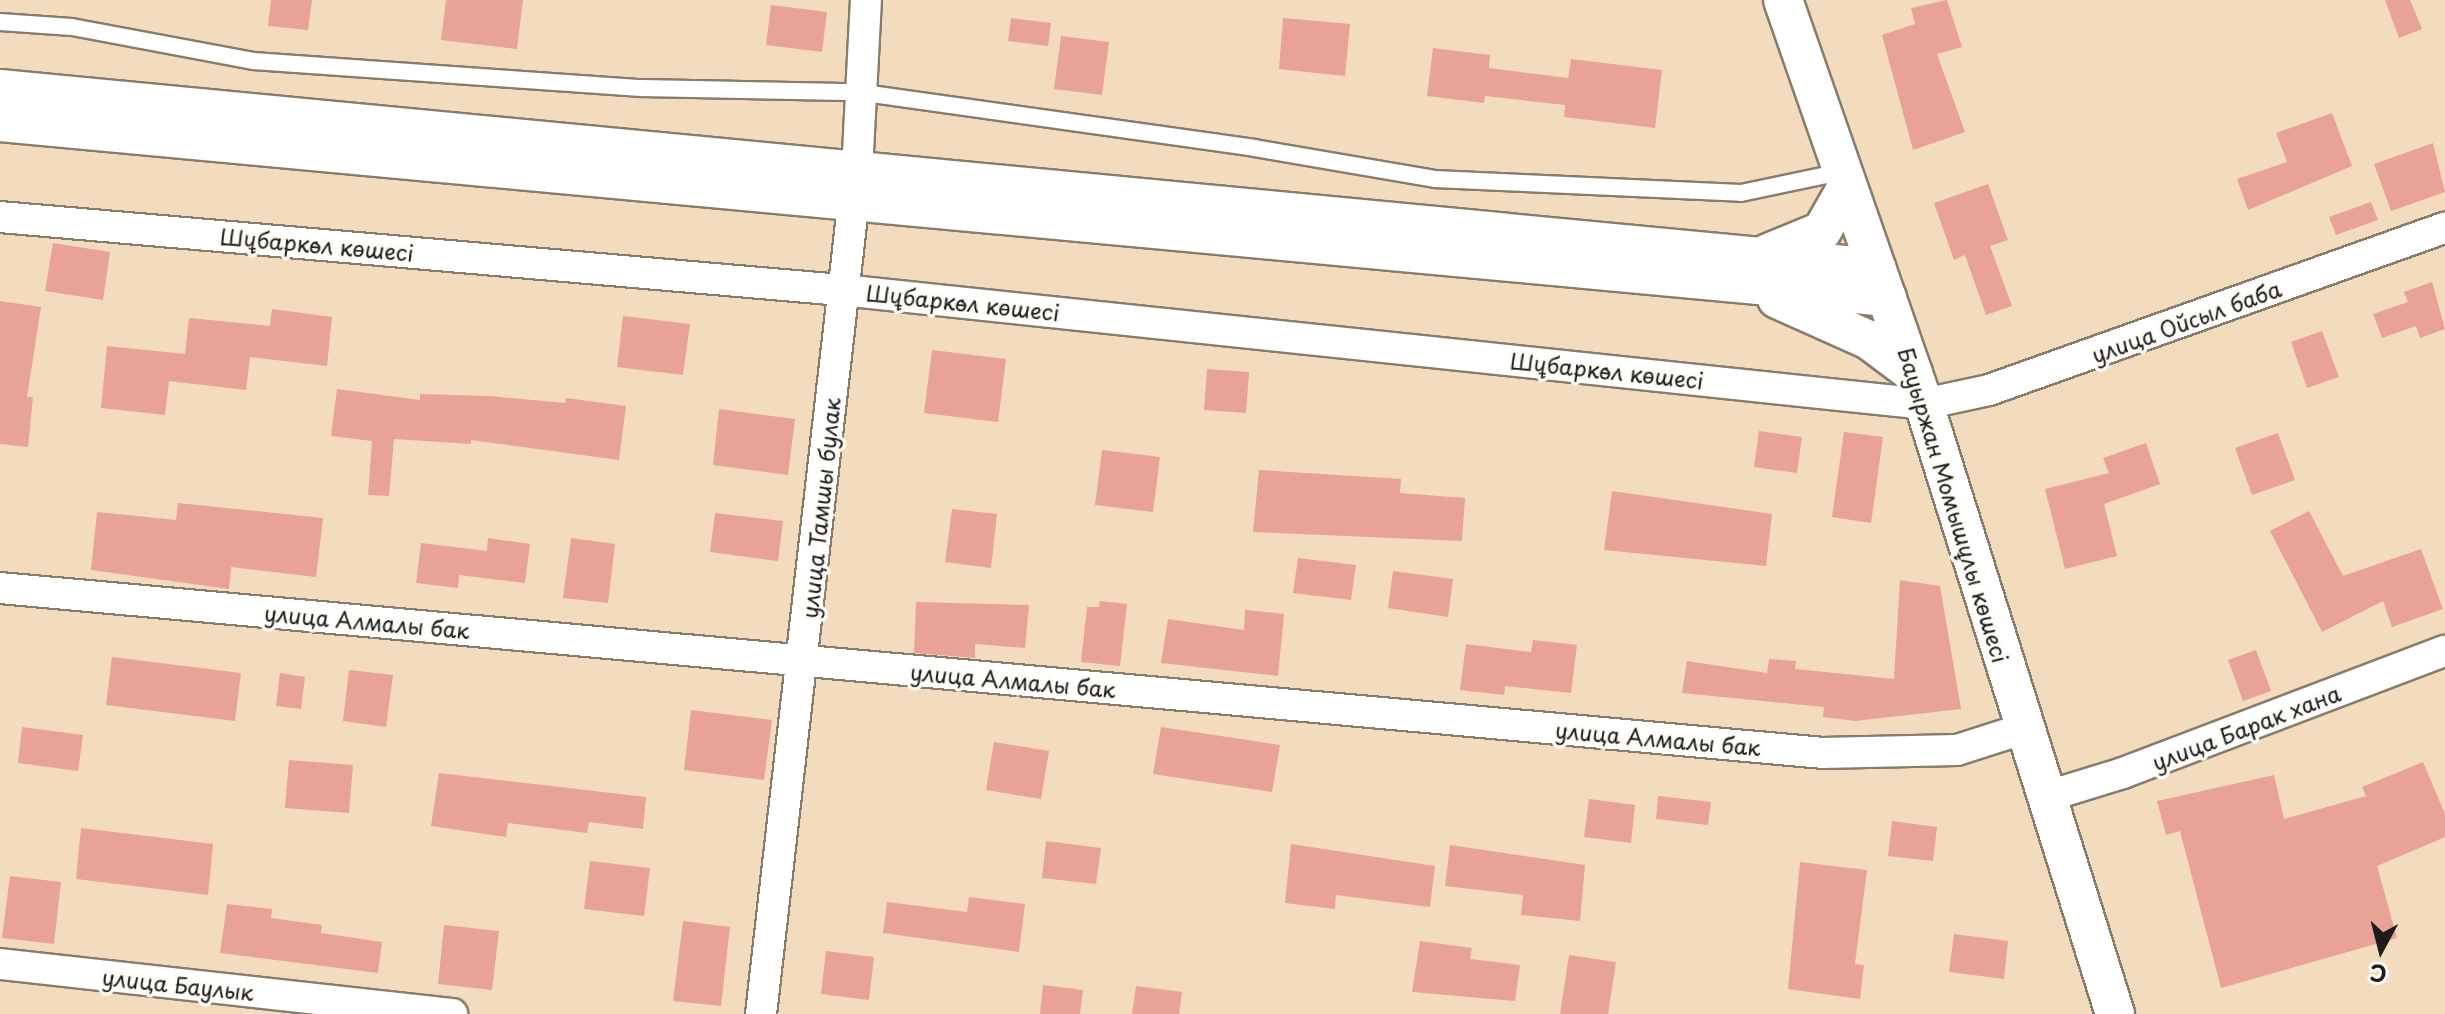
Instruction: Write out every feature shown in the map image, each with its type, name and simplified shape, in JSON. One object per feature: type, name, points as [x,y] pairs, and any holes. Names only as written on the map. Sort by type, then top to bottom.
[{"type":"street","name":"улица Тамшы булак","points":[[761,1014],[805,661],[855,186],[857,92],[866,0]]},
{"type":"street","name":"Бауыржан Момышұлы көшесі","points":[[1783,0],[1918,388],[2115,1014]]},
{"type":"street","points":[[0,89],[1725,282],[1882,282]]},
{"type":"street","points":[[0,122],[1756,256],[1882,282]]},
{"type":"street","points":[[1756,256],[1822,231],[1844,180]]},
{"type":"street","name":"Шұбаркөл көшесі","points":[[0,217],[1918,388]]},
{"type":"street","name":"улица Ойсыл баба","points":[[1918,388],[1989,390],[2445,228]]},
{"type":"street","points":[[1725,282],[1830,321],[1869,340],[1918,388]]},
{"type":"street","name":"улица Алмалы бак","points":[[0,588],[1822,753],[1957,750],[2023,729]]},
{"type":"street","name":"улица Барак хана","points":[[2045,797],[2123,773],[2445,651]]},
{"type":"street","name":"улица Баулык","points":[[0,964],[452,1014]]},
{"type":"lane","points":[[0,22],[72,27],[268,62],[641,88],[857,92],[1254,148],[1435,179],[1741,193],[1844,180]]},
{"type":"building","points":[[271,0],[312,0],[308,30],[268,26]]},
{"type":"building","points":[[446,0],[523,0],[517,49],[441,40]]},
{"type":"building","points":[[1947,0],[1962,47],[1937,54],[1965,132],[1913,150],[1882,35],[1915,24],[1911,8]]},
{"type":"building","points":[[2385,0],[2410,0],[2422,29],[2399,38]]},
{"type":"building","points":[[771,5],[827,12],[822,52],[766,45]]},
{"type":"building","points":[[1011,18],[1051,23],[1048,46],[1008,41]]},
{"type":"building","points":[[1283,18],[1350,24],[1345,76],[1279,69]]},
{"type":"building","points":[[1061,36],[1109,42],[1102,95],[1054,89]]},
{"type":"building","points":[[1433,48],[1490,55],[1489,68],[1568,78],[1571,59],[1662,70],[1655,128],[1564,117],[1565,105],[1485,96],[1484,103],[1427,96]]},
{"type":"building","points":[[2332,113],[2352,166],[2248,210],[2237,179],[2287,162],[2276,133]]},
{"type":"building","points":[[2433,143],[2445,192],[2391,211],[2374,164]]},
{"type":"building","points":[[1988,184],[2008,240],[1990,246],[2012,306],[1986,315],[1965,255],[1954,260],[1934,203]]},
{"type":"building","points":[[2371,202],[2378,220],[2336,235],[2329,217]]},
{"type":"building","points":[[53,243],[110,252],[103,300],[45,291]]},
{"type":"building","points":[[2432,282],[2445,329],[2420,338],[2416,326],[2382,338],[2373,314],[2408,302],[2404,292]]},
{"type":"building","points":[[0,301],[41,307],[27,397],[33,397],[28,447],[0,444]]},
{"type":"building","points":[[272,309],[332,317],[327,366],[250,357],[246,390],[169,381],[165,415],[101,408],[107,346],[185,354],[189,318],[270,326]]},
{"type":"building","points":[[623,316],[690,324],[683,375],[617,367]]},
{"type":"building","points":[[2322,331],[2339,377],[2307,388],[2291,342]]},
{"type":"building","points":[[932,350],[1006,359],[998,422],[924,413]]},
{"type":"building","points":[[1207,369],[1249,372],[1246,413],[1204,410]]},
{"type":"building","points":[[337,389],[420,400],[420,394],[565,403],[566,398],[626,406],[619,460],[471,440],[471,444],[394,439],[389,496],[368,495],[372,441],[331,436]]},
{"type":"building","points":[[719,409],[795,419],[788,475],[713,465]]},
{"type":"building","points":[[1759,431],[1802,437],[1797,473],[1754,467]]},
{"type":"building","points":[[1844,432],[1883,437],[1871,523],[1832,517]]},
{"type":"building","points":[[2278,433],[2295,480],[2252,495],[2235,448]]},
{"type":"building","points":[[2146,443],[2160,484],[2104,504],[2117,556],[2065,569],[2045,489],[2109,473],[2103,458]]},
{"type":"building","points":[[1102,450],[1160,457],[1153,512],[1095,505]]},
{"type":"building","points":[[1259,470],[1401,479],[1400,493],[1465,498],[1462,541],[1253,532]]},
{"type":"building","points":[[1612,491],[1772,514],[1766,566],[1604,550]]},
{"type":"building","points":[[178,503],[323,518],[316,577],[231,567],[229,589],[91,570],[97,512],[176,520]]},
{"type":"building","points":[[952,509],[997,514],[991,568],[945,562]]},
{"type":"building","points":[[2309,511],[2343,576],[2421,549],[2443,609],[2392,627],[2383,601],[2322,632],[2270,531]]},
{"type":"building","points":[[715,513],[783,521],[778,561],[710,552]]},
{"type":"building","points":[[488,538],[530,544],[525,583],[459,575],[458,588],[416,583],[421,543],[487,551]]},
{"type":"building","points":[[571,538],[615,544],[608,603],[563,598]]},
{"type":"building","points":[[1298,558],[1356,565],[1351,600],[1293,593]]},
{"type":"building","points":[[1393,571],[1453,579],[1448,617],[1388,608]]},
{"type":"building","points":[[1900,580],[1940,586],[1961,709],[1855,721],[1823,717],[1824,707],[1682,693],[1687,661],[1767,673],[1769,659],[1796,661],[1795,669],[1894,679]]},
{"type":"building","points":[[1100,601],[1127,604],[1120,666],[1081,662],[1087,607],[1099,607]]},
{"type":"building","points":[[916,602],[1029,605],[1025,648],[975,644],[975,658],[914,653]]},
{"type":"building","points":[[1245,610],[1284,614],[1278,676],[1161,663],[1168,619],[1244,630]]},
{"type":"building","points":[[1533,640],[1577,645],[1571,693],[1505,686],[1504,695],[1460,690],[1466,644],[1531,652]]},
{"type":"building","points":[[2256,650],[2271,691],[2243,701],[2228,660]]},
{"type":"building","points":[[112,657],[241,673],[235,721],[106,705]]},
{"type":"building","points":[[349,670],[393,675],[386,727],[343,721]]},
{"type":"building","points":[[280,673],[305,677],[301,709],[276,706]]},
{"type":"building","points":[[691,710],[772,720],[764,780],[684,770]]},
{"type":"building","points":[[22,727],[83,735],[78,771],[18,763]]},
{"type":"building","points":[[1161,727],[1280,745],[1272,792],[1153,774]]},
{"type":"building","points":[[994,742],[1049,751],[1041,799],[986,790]]},
{"type":"building","points":[[289,760],[353,765],[349,813],[285,808]]},
{"type":"building","points":[[2423,762],[2445,814],[2445,837],[2377,866],[2397,938],[2221,988],[2180,831],[2166,835],[2157,801],[2274,775],[2284,819],[2366,796],[2362,787]]},
{"type":"building","points":[[439,773],[646,797],[643,829],[589,822],[587,833],[508,823],[506,837],[431,826]]},
{"type":"building","points":[[1658,796],[1711,802],[1708,825],[1656,819]]},
{"type":"building","points":[[1589,799],[1635,805],[1631,843],[1584,837]]},
{"type":"building","points":[[1892,821],[1937,827],[1933,861],[1888,856]]},
{"type":"building","points":[[81,828],[213,844],[208,895],[76,879]]},
{"type":"building","points":[[1046,841],[1101,848],[1096,884],[1042,878]]},
{"type":"building","points":[[1291,844],[1435,866],[1430,907],[1336,895],[1335,909],[1285,903]]},
{"type":"building","points":[[1450,845],[1585,865],[1580,921],[1521,915],[1523,895],[1445,886]]},
{"type":"building","points":[[590,861],[650,868],[644,916],[584,909]]},
{"type":"building","points":[[1800,862],[1867,870],[1855,964],[1864,965],[1860,999],[1788,989]]},
{"type":"building","points":[[10,876],[61,882],[54,944],[2,938]]},
{"type":"building","points":[[969,897],[1025,904],[1019,952],[883,933],[887,902],[967,912]]},
{"type":"building","points":[[227,904],[272,909],[271,918],[322,925],[321,933],[382,942],[378,973],[220,953]]},
{"type":"building","points":[[683,921],[730,927],[721,1006],[673,1001]]},
{"type":"building","points":[[444,925],[499,931],[492,990],[438,984]]},
{"type":"building","points":[[1954,934],[2008,941],[2004,979],[1949,972]]},
{"type":"building","points":[[1420,941],[1472,948],[1470,959],[1520,965],[1515,1001],[1412,992]]},
{"type":"building","points":[[826,951],[874,957],[869,1000],[821,994]]},
{"type":"building","points":[[1569,955],[1616,962],[1608,1014],[1560,1014]]},
{"type":"building","points":[[1043,985],[1083,990],[1080,1014],[1040,1014]]},
{"type":"building","points":[[1136,986],[1182,992],[1179,1014],[1132,1014]]}]
